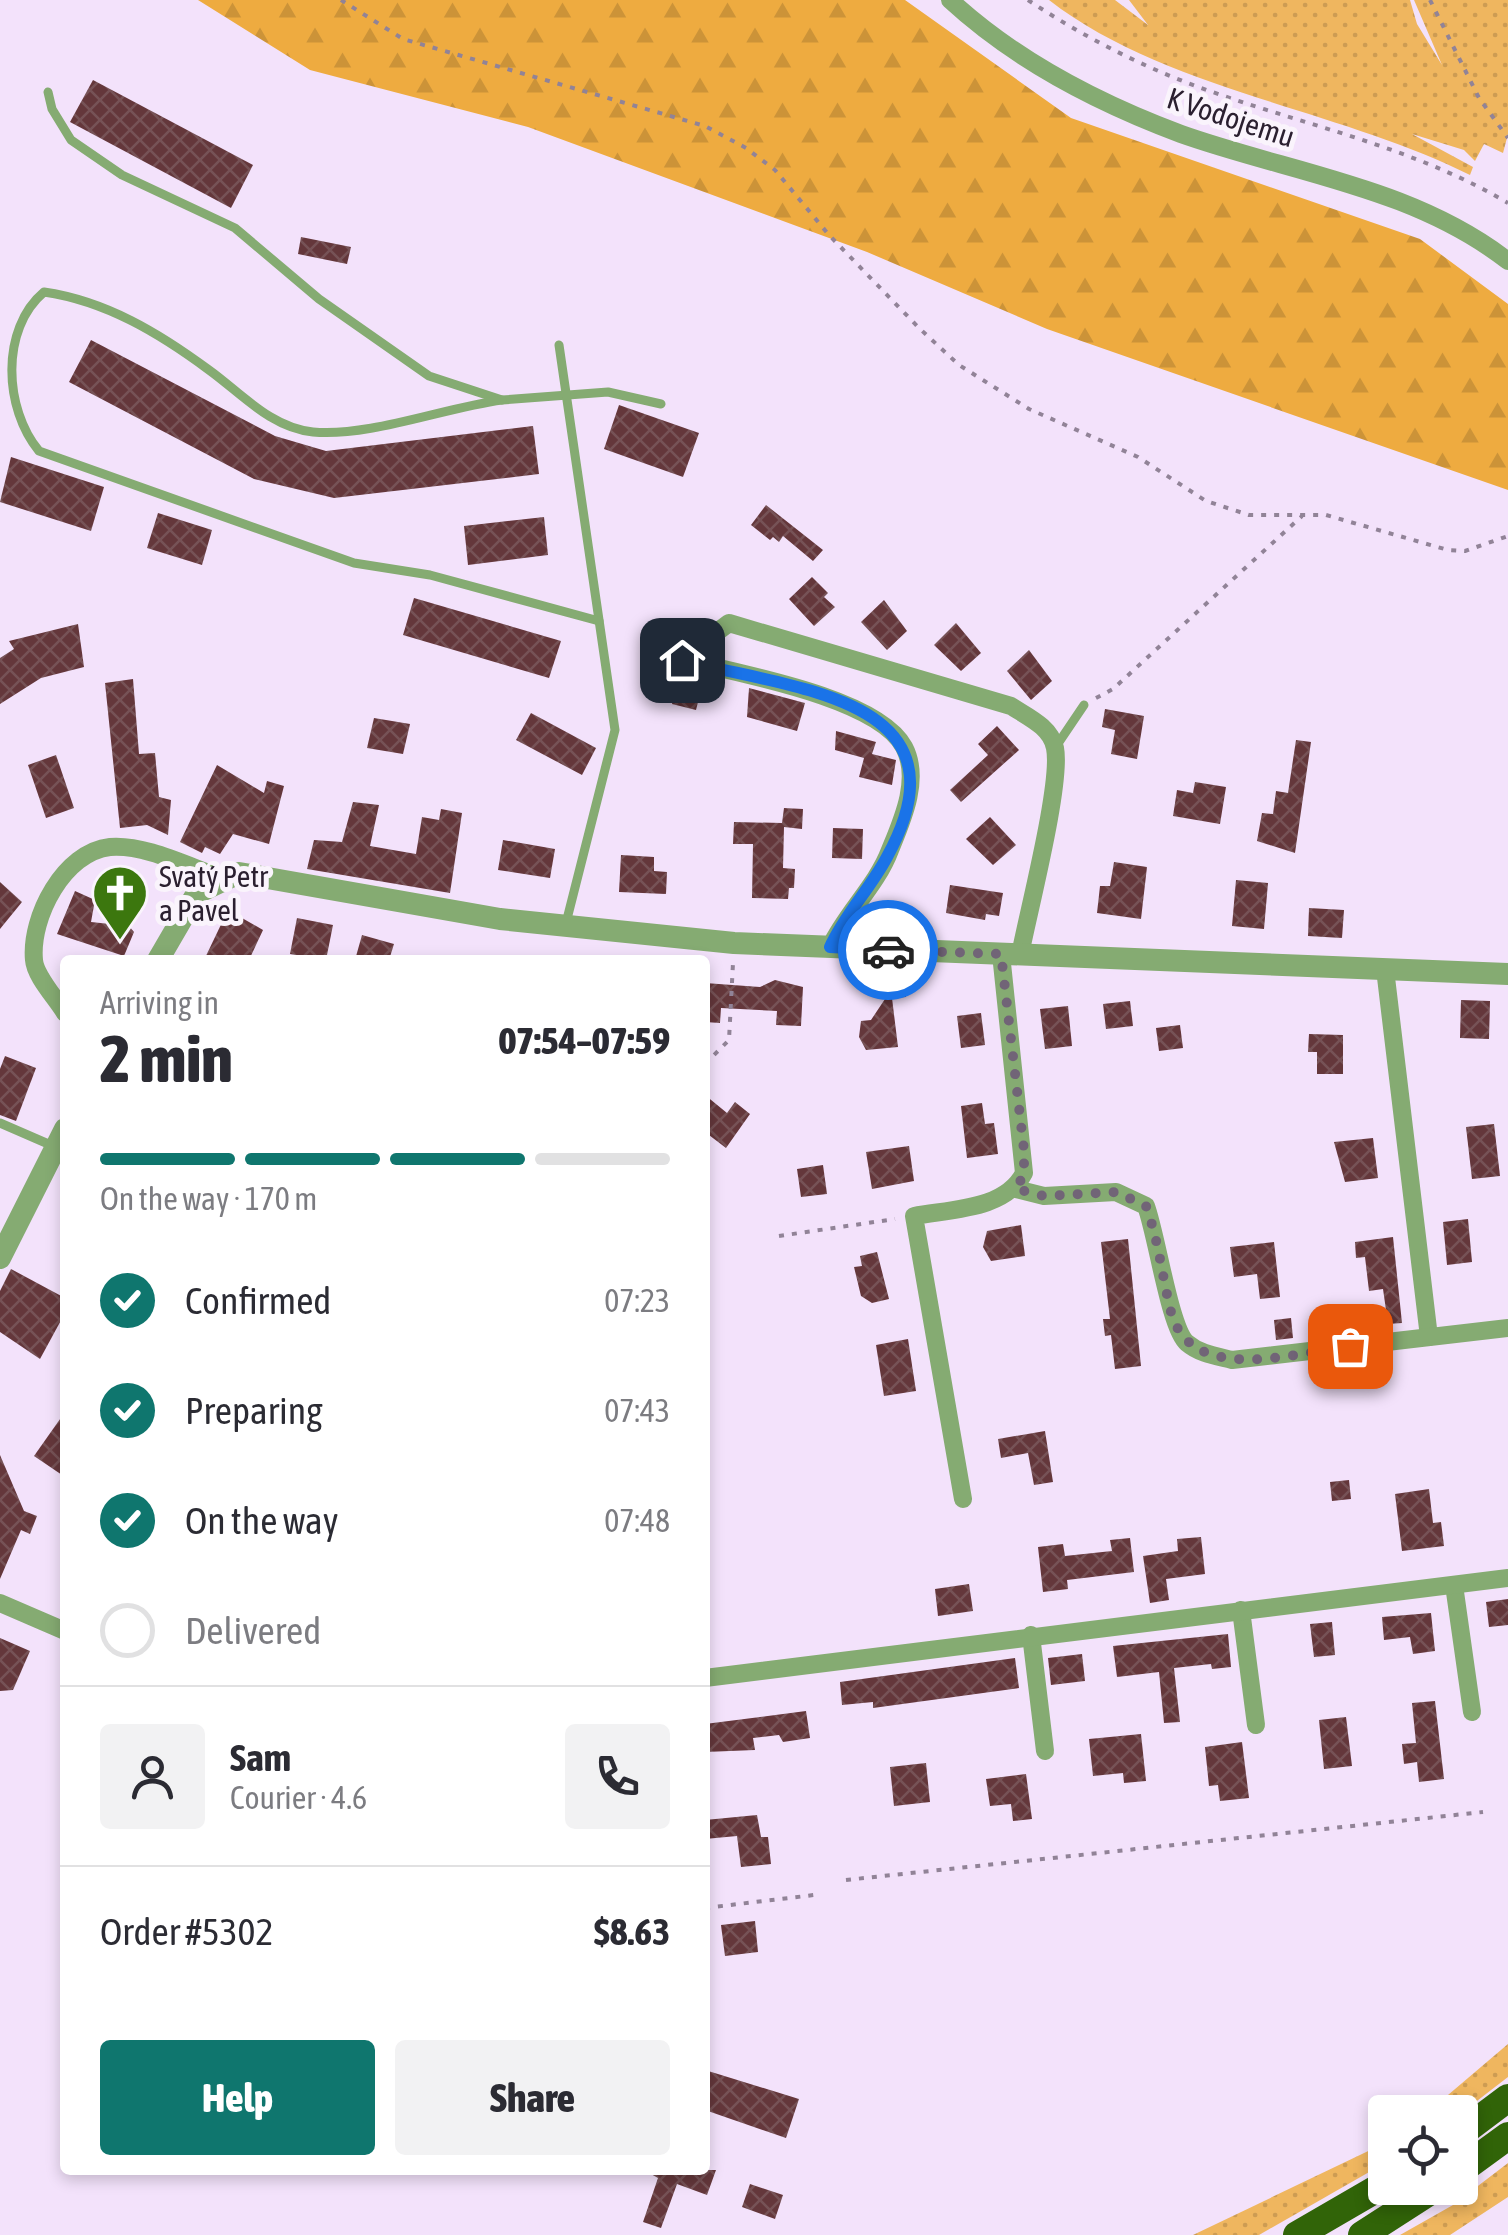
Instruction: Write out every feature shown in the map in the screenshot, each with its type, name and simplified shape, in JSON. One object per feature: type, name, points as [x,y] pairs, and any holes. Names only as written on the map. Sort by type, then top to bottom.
[{"type":"highway","points":[[1478,2120],[1508,2098]]},
{"type":"highway","points":[[1478,2157],[1508,2136]]},
{"type":"highway","points":[[1298,2235],[1368,2194]]},
{"type":"highway","points":[[1362,2235],[1409,2205]]},
{"type":"street","name":"K Vodojemu","points":[[950,0],[1034,66],[1180,134],[1356,184],[1480,239],[1508,261]]},
{"type":"street","points":[[704,666],[713,635],[729,623],[1012,706],[1045,728],[1055,747],[1054,780],[1011,955],[1024,1174],[1016,1189],[999,1199],[914,1216],[963,1499]]},
{"type":"street","points":[[660,654],[851,704],[888,727],[905,748],[910,769],[908,803],[888,856],[830,947]]},
{"type":"street","points":[[60,1005],[33,964],[36,925],[54,889],[78,860],[116,846],[222,878]]},
{"type":"street","points":[[161,955],[198,893],[239,873],[500,919],[734,943],[1508,974]]},
{"type":"street","points":[[1385,969],[1429,1337]]},
{"type":"street","points":[[0,1258],[60,1138]]},
{"type":"street","points":[[1016,1189],[1044,1196],[1116,1192],[1146,1206],[1159,1240],[1172,1314],[1183,1340],[1201,1352],[1232,1360],[1508,1328]]},
{"type":"street","points":[[710,1677],[1508,1578]]},
{"type":"street","points":[[1454,1585],[1472,1712]]},
{"type":"street","points":[[0,1603],[60,1629]]},
{"type":"street","points":[[1242,1610],[1256,1725]]},
{"type":"street","points":[[1031,1635],[1044,1751]]},
{"type":"lane","points":[[48,92],[52,109],[71,140],[122,175],[235,228],[318,299],[430,376],[502,400]]},
{"type":"lane","points":[[599,621],[430,575],[354,563],[40,450],[20,429],[11,391],[16,338],[26,307],[44,292],[75,296],[158,334],[270,418],[310,432],[346,431],[450,407],[502,400],[608,392],[660,404]]},
{"type":"lane","points":[[559,345],[615,730],[565,926]]},
{"type":"lane","points":[[1055,747],[1084,704]]},
{"type":"lane","points":[[0,1124],[60,1138]]},
{"type":"path","points":[[341,0],[403,40],[705,126],[746,148],[775,170],[882,292],[959,365],[1029,409],[1138,457],[1206,501],[1249,515],[1326,516],[1465,552],[1508,536]]},
{"type":"path","points":[[1028,0],[1064,24],[1164,74],[1422,158],[1508,203]]},
{"type":"path","points":[[1430,0],[1479,98],[1508,138]]},
{"type":"path","points":[[1084,704],[1113,689],[1302,516]]},
{"type":"path","points":[[710,1059],[729,1040],[734,943]]},
{"type":"path","points":[[779,1236],[914,1216]]},
{"type":"path","points":[[846,1880],[1483,1812]]},
{"type":"path","points":[[710,1907],[814,1895]]},
{"type":"shaded area","points":[[1049,0],[1115,0],[1148,25],[1129,0],[1410,0],[1417,24],[1442,65],[1414,0],[1508,0],[1508,134],[1503,153],[1484,144],[1475,161],[1464,150],[1412,134],[1473,167],[1470,175],[1365,132],[1199,78],[1145,56],[1095,31]]},
{"type":"shaded area","points":[[1508,2044],[1508,2077],[1478,2100],[1478,2095],[1448,2095]]},
{"type":"shaded area","points":[[1368,2151],[1368,2173],[1259,2235],[1193,2235]]},
{"type":"shaded area","points":[[1508,2163],[1508,2197],[1450,2235],[1400,2235],[1453,2205],[1478,2205],[1478,2186]]},
{"type":"green space","points":[[198,0],[905,0],[1071,118],[1420,239],[1508,304],[1508,490],[1047,329],[867,252],[528,127],[310,70]]},
{"type":"building","points":[[93,80],[253,165],[231,208],[70,122]]},
{"type":"building","points":[[301,237],[351,247],[347,264],[298,254]]},
{"type":"building","points":[[91,340],[275,436],[326,451],[533,426],[539,474],[334,498],[254,479],[69,382]]},
{"type":"building","points":[[619,405],[699,433],[683,477],[604,449]]},
{"type":"building","points":[[11,457],[104,487],[91,531],[0,502]]},
{"type":"building","points":[[766,505],[823,550],[813,561],[783,536],[779,542],[773,537],[770,540],[751,525]]},
{"type":"building","points":[[158,513],[212,530],[202,565],[147,548]]},
{"type":"building","points":[[544,517],[548,555],[468,565],[464,526]]},
{"type":"building","points":[[812,577],[835,607],[814,626],[789,599]]},
{"type":"building","points":[[414,598],[561,641],[549,678],[403,635]]},
{"type":"building","points":[[884,600],[907,631],[887,650],[861,622]]},
{"type":"building","points":[[956,623],[981,653],[961,671],[934,645]]},
{"type":"building","points":[[78,624],[84,667],[41,678],[0,704],[0,658],[14,649],[9,641]]},
{"type":"building","points":[[1029,650],[1052,681],[1031,700],[1007,671]]},
{"type":"building","points":[[680,672],[704,678],[696,710],[672,704]]},
{"type":"building","points":[[133,679],[139,754],[155,753],[159,797],[171,800],[168,835],[147,825],[120,828],[105,683]]},
{"type":"building","points":[[749,688],[805,703],[797,731],[747,717]]},
{"type":"building","points":[[1105,709],[1144,716],[1137,759],[1111,754],[1115,730],[1102,727]]},
{"type":"building","points":[[531,713],[596,748],[582,775],[516,740]]},
{"type":"building","points":[[374,718],[410,724],[403,754],[367,748]]},
{"type":"building","points":[[997,726],[1019,750],[961,802],[950,790],[988,755],[978,744]]},
{"type":"building","points":[[836,731],[876,742],[872,754],[896,760],[892,785],[859,777],[864,758],[835,750]]},
{"type":"building","points":[[1296,740],[1311,742],[1295,853],[1257,841],[1262,813],[1273,814],[1276,791],[1288,793]]},
{"type":"building","points":[[56,755],[74,808],[46,818],[28,765]]},
{"type":"building","points":[[217,765],[264,793],[267,781],[284,786],[269,844],[233,834],[220,854],[205,847],[202,853],[180,842]]},
{"type":"building","points":[[1195,782],[1226,787],[1220,824],[1173,816],[1177,790],[1193,793]]},
{"type":"building","points":[[353,802],[379,805],[370,846],[416,854],[422,817],[439,820],[441,809],[462,813],[450,893],[307,869],[314,840],[342,842]]},
{"type":"building","points":[[784,808],[803,809],[802,829],[784,827],[783,868],[795,869],[794,888],[789,888],[788,899],[752,898],[753,844],[733,844],[734,822],[782,823]]},
{"type":"building","points":[[990,817],[1016,845],[993,865],[966,839]]},
{"type":"building","points":[[833,828],[863,829],[862,859],[832,858]]},
{"type":"building","points":[[503,840],[555,849],[550,878],[498,870]]},
{"type":"building","points":[[621,855],[654,857],[654,871],[667,872],[666,894],[619,892]]},
{"type":"building","points":[[1114,862],[1147,867],[1141,919],[1097,913],[1100,886],[1110,886]]},
{"type":"building","points":[[1236,880],[1268,883],[1264,929],[1232,926]]},
{"type":"building","points":[[0,882],[22,902],[0,929]]},
{"type":"building","points":[[950,885],[1003,893],[999,916],[986,914],[985,920],[946,913]]},
{"type":"building","points":[[75,891],[95,900],[91,922],[129,926],[134,932],[124,955],[57,934]]},
{"type":"building","points":[[1309,908],[1344,910],[1342,938],[1308,936]]},
{"type":"building","points":[[228,910],[263,930],[251,955],[206,955]]},
{"type":"building","points":[[297,918],[333,925],[327,955],[290,954]]},
{"type":"building","points":[[362,935],[394,944],[391,955],[356,955]]},
{"type":"building","points":[[775,980],[803,987],[801,1026],[776,1025],[777,1011],[721,1008],[720,1023],[710,1022],[710,983],[760,987]]},
{"type":"building","points":[[904,980],[906,997],[892,998],[898,1047],[866,1050],[859,1037],[861,1021],[871,1020],[885,999],[882,982]]},
{"type":"building","points":[[1461,1000],[1490,1001],[1489,1039],[1460,1038]]},
{"type":"building","points":[[1130,1001],[1133,1026],[1106,1029],[1103,1004]]},
{"type":"building","points":[[1068,1006],[1072,1046],[1045,1049],[1040,1009]]},
{"type":"building","points":[[981,1013],[985,1045],[961,1048],[957,1016]]},
{"type":"building","points":[[1180,1025],[1183,1048],[1159,1051],[1156,1028]]},
{"type":"building","points":[[1309,1034],[1343,1035],[1343,1074],[1317,1074],[1317,1052],[1308,1052]]},
{"type":"building","points":[[5,1056],[36,1068],[16,1121],[0,1115],[0,1069]]},
{"type":"building","points":[[710,1099],[727,1113],[735,1102],[750,1114],[726,1148],[710,1136]]},
{"type":"building","points":[[982,1103],[985,1124],[994,1123],[998,1154],[967,1158],[961,1106]]},
{"type":"building","points":[[1494,1124],[1500,1176],[1472,1179],[1466,1127]]},
{"type":"building","points":[[1373,1138],[1378,1178],[1345,1182],[1334,1142]]},
{"type":"building","points":[[909,1146],[914,1181],[872,1189],[866,1152]]},
{"type":"building","points":[[823,1165],[827,1194],[801,1197],[797,1169]]},
{"type":"building","points":[[1468,1219],[1472,1262],[1447,1265],[1443,1222]]},
{"type":"building","points":[[1021,1225],[1025,1256],[991,1261],[983,1247],[987,1231]]},
{"type":"building","points":[[1393,1237],[1402,1323],[1388,1324],[1383,1289],[1369,1291],[1365,1257],[1356,1258],[1355,1242]]},
{"type":"building","points":[[1128,1239],[1141,1366],[1115,1369],[1111,1335],[1105,1336],[1103,1319],[1110,1319],[1101,1242]]},
{"type":"building","points":[[1274,1242],[1280,1297],[1260,1299],[1257,1274],[1234,1277],[1230,1247]]},
{"type":"building","points":[[877,1252],[889,1299],[872,1303],[861,1296],[854,1267],[862,1266],[860,1256]]},
{"type":"building","points":[[11,1269],[60,1295],[60,1322],[40,1359],[0,1332],[0,1291]]},
{"type":"building","points":[[1291,1318],[1293,1338],[1276,1340],[1274,1320]]},
{"type":"building","points":[[908,1339],[916,1391],[884,1396],[876,1345]]},
{"type":"building","points":[[60,1419],[60,1474],[34,1456]]},
{"type":"building","points":[[1045,1431],[1053,1482],[1034,1485],[1028,1453],[1001,1458],[998,1439]]},
{"type":"building","points":[[0,1455],[24,1511],[37,1516],[30,1534],[21,1530],[0,1579]]},
{"type":"building","points":[[1349,1480],[1351,1499],[1332,1501],[1330,1482]]},
{"type":"building","points":[[1429,1489],[1433,1523],[1441,1522],[1444,1546],[1402,1551],[1395,1494]]},
{"type":"building","points":[[1201,1537],[1205,1574],[1166,1579],[1169,1600],[1150,1603],[1143,1556],[1178,1551],[1177,1539]]},
{"type":"building","points":[[1130,1538],[1134,1572],[1067,1580],[1068,1589],[1043,1592],[1038,1547],[1063,1544],[1065,1556],[1112,1551],[1110,1540]]},
{"type":"building","points":[[969,1584],[973,1611],[938,1616],[935,1589]]},
{"type":"building","points":[[1508,1599],[1508,1625],[1489,1627],[1486,1602]]},
{"type":"building","points":[[1431,1613],[1435,1651],[1413,1654],[1410,1637],[1384,1640],[1382,1617]]},
{"type":"building","points":[[1332,1622],[1335,1655],[1314,1657],[1310,1624]]},
{"type":"building","points":[[1228,1634],[1231,1667],[1212,1669],[1211,1664],[1174,1668],[1180,1722],[1164,1723],[1159,1672],[1117,1677],[1113,1646]]},
{"type":"building","points":[[0,1638],[30,1651],[13,1690],[0,1691]]},
{"type":"building","points":[[1082,1654],[1085,1681],[1051,1685],[1048,1658]]},
{"type":"building","points":[[1015,1658],[1019,1688],[873,1708],[873,1702],[842,1705],[840,1682]]},
{"type":"building","points":[[1435,1701],[1444,1779],[1419,1782],[1417,1762],[1404,1764],[1402,1744],[1416,1743],[1412,1703]]},
{"type":"building","points":[[806,1711],[810,1738],[783,1742],[779,1735],[753,1738],[755,1750],[710,1752],[710,1723]]},
{"type":"building","points":[[1346,1717],[1352,1766],[1324,1769],[1319,1720]]},
{"type":"building","points":[[1141,1734],[1146,1781],[1124,1783],[1123,1773],[1093,1776],[1089,1739]]},
{"type":"building","points":[[1242,1742],[1249,1798],[1220,1801],[1218,1785],[1209,1786],[1205,1747]]},
{"type":"building","points":[[926,1763],[930,1802],[894,1806],[890,1767]]},
{"type":"building","points":[[1026,1774],[1032,1819],[1013,1821],[1011,1804],[990,1806],[986,1779]]},
{"type":"building","points":[[757,1815],[761,1837],[768,1837],[771,1864],[741,1867],[737,1836],[710,1839],[710,1820]]},
{"type":"building","points":[[755,1921],[758,1952],[725,1956],[721,1925]]},
{"type":"building","points":[[710,2072],[799,2099],[786,2138],[710,2112]]},
{"type":"building","points":[[710,2170],[716,2170],[707,2195],[677,2184],[661,2228],[643,2222],[658,2178],[653,2175],[710,2175]]},
{"type":"building","points":[[750,2184],[783,2195],[775,2219],[742,2207]]},
{"type":"way so far","points":[[888,950],[1001,954],[1024,1150],[1024,1174],[1016,1189],[1044,1196],[1116,1192],[1146,1206],[1159,1240],[1172,1314],[1183,1340],[1201,1352],[1232,1360],[1350,1346]]},
{"type":"place","name":"Svatý Petr a Pavel","points":[[120,942]]},
{"type":"route","points":[[682,660],[851,704],[888,727],[905,748],[910,769],[908,803],[888,856],[830,947],[888,950]]}]
